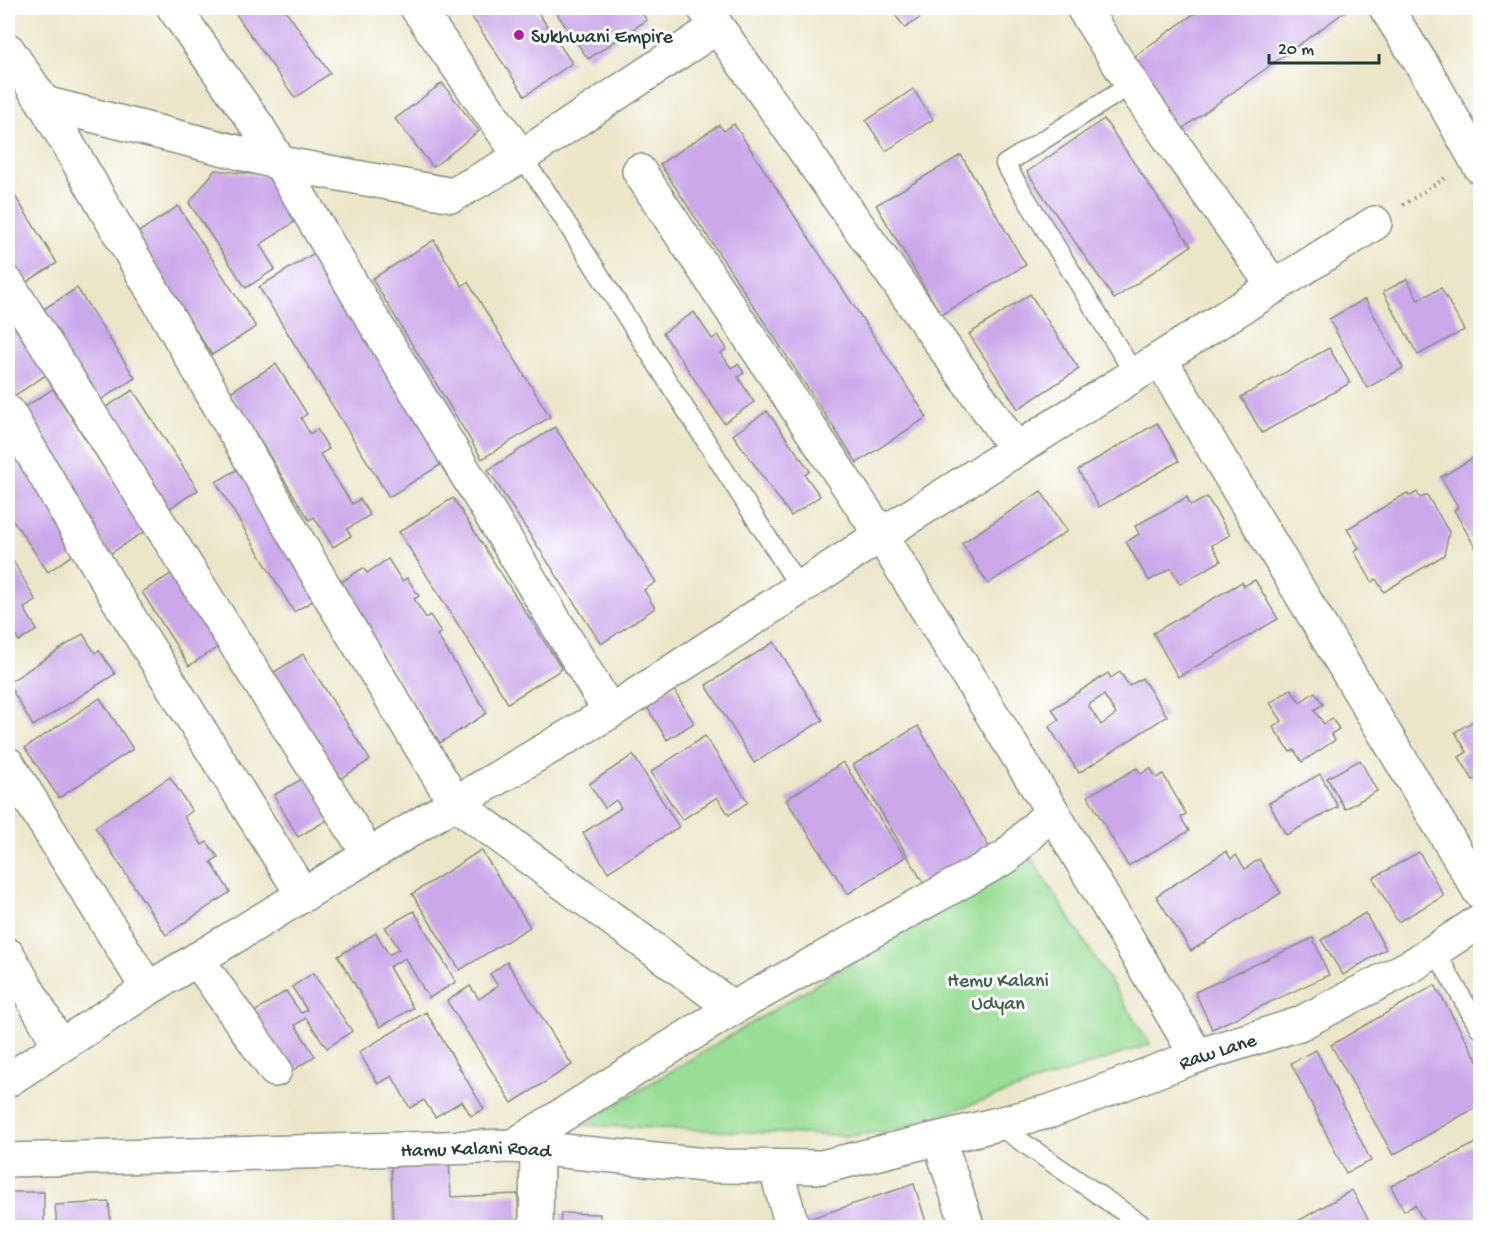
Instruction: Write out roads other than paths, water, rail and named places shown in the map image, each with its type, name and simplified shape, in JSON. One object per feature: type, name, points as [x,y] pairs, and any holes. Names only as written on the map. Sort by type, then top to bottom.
[{"type":"street","points":[[174,8],[258,127],[610,712]]},
{"type":"street","points":[[417,8],[521,157]]},
{"type":"street","points":[[1083,8],[1132,84],[1274,287]]},
{"type":"street","points":[[1386,8],[1426,71],[1478,163]]},
{"type":"street","points":[[44,103],[280,163],[453,195],[521,157],[710,17],[1016,449]]},
{"type":"street","points":[[8,50],[44,103],[335,605],[455,803],[733,1008]]},
{"type":"street","points":[[639,171],[881,535],[1052,811],[1197,1056]]},
{"type":"street","points":[[8,1080],[59,1044],[148,988],[610,712],[881,535],[1375,223]]},
{"type":"street","points":[[8,284],[369,855]]},
{"type":"street","points":[[1147,367],[1480,892]]},
{"type":"street","points":[[8,412],[114,593],[303,895]]},
{"type":"street","points":[[8,764],[148,988]]},
{"type":"street","points":[[536,1227],[525,1147],[733,1008],[1006,857],[1052,811]]},
{"type":"street","name":"Raw Lane","points":[[939,1139],[1051,1111],[1197,1056],[1299,1024],[1411,966],[1480,921]]},
{"type":"street","points":[[8,955],[59,1044]]},
{"type":"street","points":[[197,959],[274,1070]]},
{"type":"street","points":[[939,1139],[968,1227]]},
{"type":"street","name":"Hamu Kalani Road","points":[[8,1160],[525,1147],[716,1166],[822,1167],[939,1139]]},
{"type":"street","points":[[775,1167],[793,1227]]},
{"type":"lane","points":[[1132,84],[1005,164],[1147,367]]},
{"type":"lane","points":[[521,157],[544,188],[800,588]]},
{"type":"lane","points":[[1435,951],[1480,1029]]},
{"type":"lane","points":[[996,1124],[1147,1227]]},
{"type":"place","name":"Sukhwani Empire","points":[[519,35]]},
{"type":"park label","name":"Hemu Kalani Udyan","points":[[998,990]]}]
